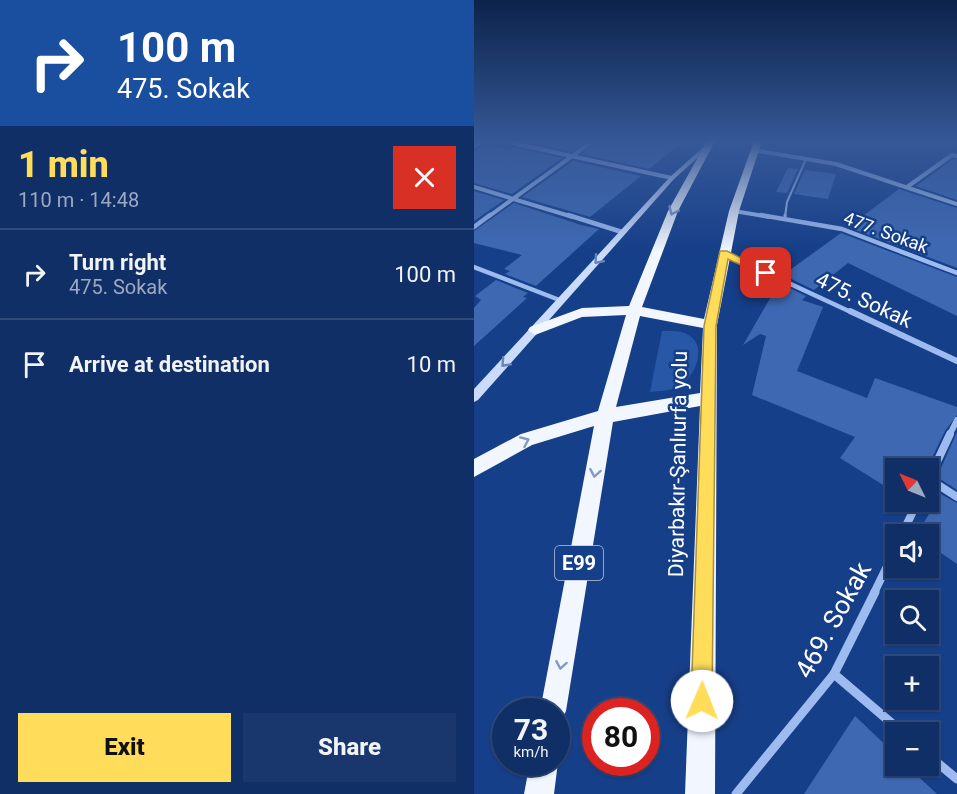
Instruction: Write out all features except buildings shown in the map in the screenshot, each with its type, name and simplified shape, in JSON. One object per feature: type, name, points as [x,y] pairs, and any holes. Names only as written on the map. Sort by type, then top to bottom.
[{"type":"highway","name":"E99","points":[[556,698],[605,416],[634,311],[673,211],[691,178]]},
{"type":"highway","name":"Diyarbakır-Şanlıurfa yolu","points":[[700,794],[710,326],[724,253],[745,178]]},
{"type":"highway","points":[[535,330],[570,316],[597,310],[634,311],[710,326]]},
{"type":"highway","points":[[474,469],[527,439],[605,416],[708,398]]},
{"type":"highway","points":[[539,794],[542,776]]},
{"type":"main road","points":[[474,397],[672,178]]},
{"type":"street","points":[[474,227],[542,178]]},
{"type":"street","points":[[879,178],[957,204]]},
{"type":"street","points":[[907,187],[920,178]]},
{"type":"street","points":[[474,187],[622,232]]},
{"type":"street","name":"477. Sokak","points":[[734,211],[842,229],[957,273]]},
{"type":"street","name":"475. Sokak","points":[[724,253],[957,361]]},
{"type":"street","points":[[474,267],[562,301]]},
{"type":"street","points":[[939,459],[957,420]]},
{"type":"street","points":[[939,486],[957,497]]},
{"type":"street","name":"469. Sokak","points":[[736,794],[834,674],[885,570]]},
{"type":"street","points":[[834,674],[890,722]]},
{"type":"street","points":[[939,764],[957,779]]},
{"type":"lane","points":[[785,219],[787,202],[798,178]]},
{"type":"shaded area","points":[[662,331],[680,332],[690,336],[698,348],[697,363],[694,371],[678,387],[650,392]]},
{"type":"route","points":[[702,701],[710,326],[724,253],[766,273]]}]
